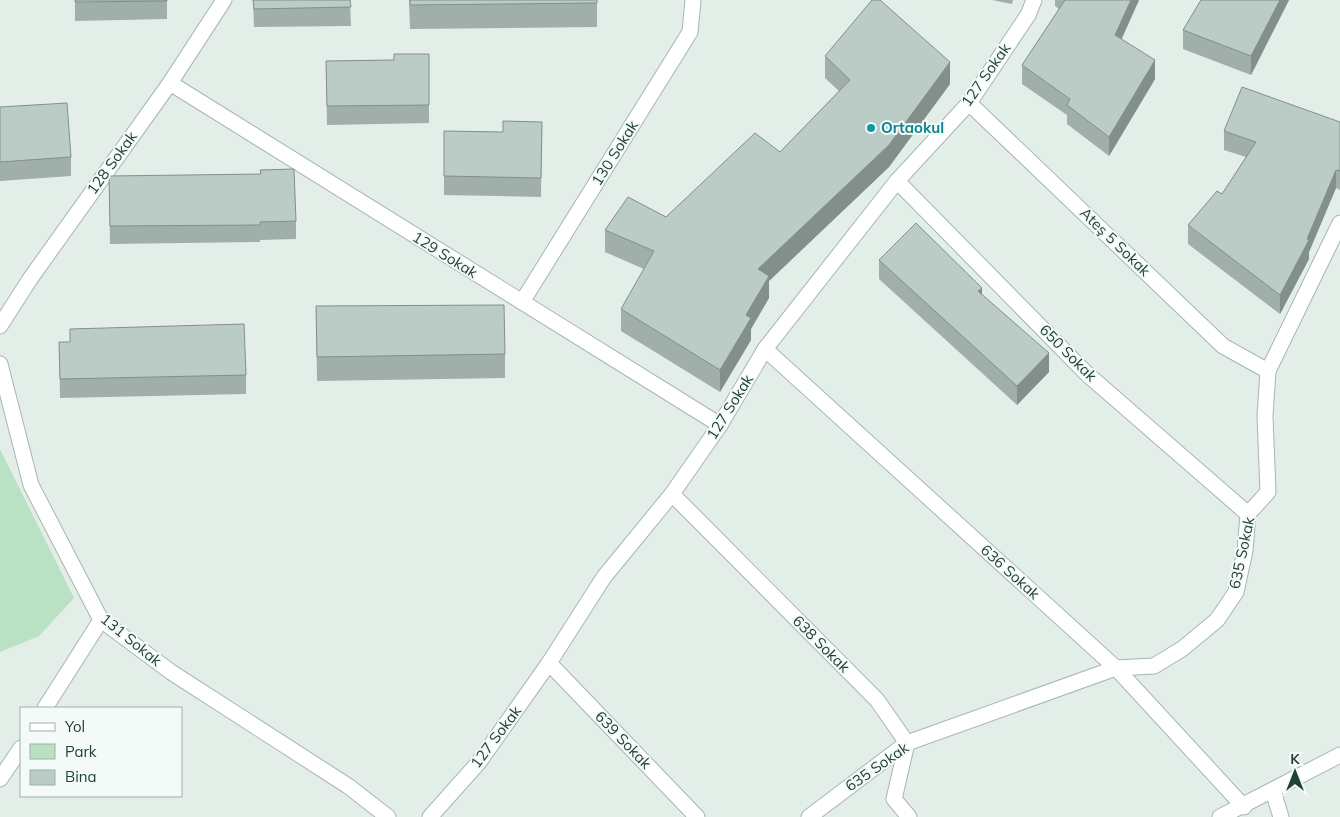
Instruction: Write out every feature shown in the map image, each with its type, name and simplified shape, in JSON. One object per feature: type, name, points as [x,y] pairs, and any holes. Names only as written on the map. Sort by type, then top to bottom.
[{"type":"street","name":"128 Sokak","points":[[0,326],[30,278],[170,83],[224,0]]},
{"type":"street","name":"130 Sokak","points":[[522,302],[690,32],[693,0]]},
{"type":"street","name":"127 Sokak","points":[[430,817],[479,762],[549,664],[604,578],[672,494],[720,425],[765,349],[897,181],[969,102],[1028,15],[1034,0]]},
{"type":"street","name":"129 Sokak","points":[[170,83],[720,425]]},
{"type":"street","name":"Ateş 5 Sokak","points":[[969,102],[1223,346],[1268,371]]},
{"type":"street","name":"650 Sokak","points":[[897,181],[1087,374],[1248,514]]},
{"type":"street","name":"635 Sokak","points":[[809,817],[907,743],[1116,668],[1154,666],[1182,649],[1217,620],[1236,592],[1245,551],[1248,514],[1268,492],[1265,416],[1268,371],[1340,223]]},
{"type":"street","name":"636 Sokak","points":[[765,349],[1116,668],[1244,806]]},
{"type":"street","name":"131 Sokak","points":[[0,364],[32,486],[101,620],[171,672],[348,786],[388,817]]},
{"type":"street","name":"638 Sokak","points":[[672,494],[878,700],[907,743]]},
{"type":"street","points":[[46,707],[101,620]]},
{"type":"street","name":"639 Sokak","points":[[549,664],[697,817]]},
{"type":"street","points":[[907,743],[894,799],[909,817]]},
{"type":"street","points":[[0,779],[20,749]]},
{"type":"street","points":[[1220,817],[1340,756]]},
{"type":"street","points":[[1273,791],[1281,817]]},
{"type":"green space","points":[[0,449],[74,598],[39,636],[0,652]]},
{"type":"building","points":[[75,0],[167,0],[167,1],[75,2]]},
{"type":"building","points":[[253,0],[350,0],[351,7],[254,9]]},
{"type":"building","points":[[410,0],[597,0],[597,3],[410,5]]},
{"type":"building","points":[[872,0],[880,0],[950,62],[889,145],[758,269],[769,276],[746,315],[751,318],[720,370],[621,309],[654,251],[605,230],[628,197],[666,217],[755,133],[780,152],[850,80],[825,56]]},
{"type":"building","points":[[1065,0],[1131,0],[1115,35],[1155,60],[1109,137],[1067,105],[1070,99],[1022,65]]},
{"type":"building","points":[[1201,0],[1280,0],[1251,56],[1183,30]]},
{"type":"building","points":[[394,54],[429,54],[429,105],[327,106],[326,61],[394,60]]},
{"type":"building","points":[[1242,87],[1340,122],[1340,171],[1336,170],[1307,239],[1309,240],[1280,295],[1188,225],[1217,191],[1222,194],[1256,142],[1224,131]]},
{"type":"building","points":[[67,103],[71,157],[0,162],[0,107]]},
{"type":"building","points":[[503,121],[542,122],[541,178],[444,176],[444,131],[503,132]]},
{"type":"building","points":[[294,169],[296,221],[260,222],[260,225],[110,226],[109,176],[261,174],[260,170]]},
{"type":"building","points":[[916,223],[982,288],[978,291],[1049,353],[1017,386],[879,260]]},
{"type":"building","points":[[504,305],[505,354],[317,357],[316,306]]},
{"type":"building","points":[[244,324],[246,375],[60,379],[59,342],[70,342],[70,329]]},
{"type":"place","name":"Ortaokul","points":[[871,128]]}]
